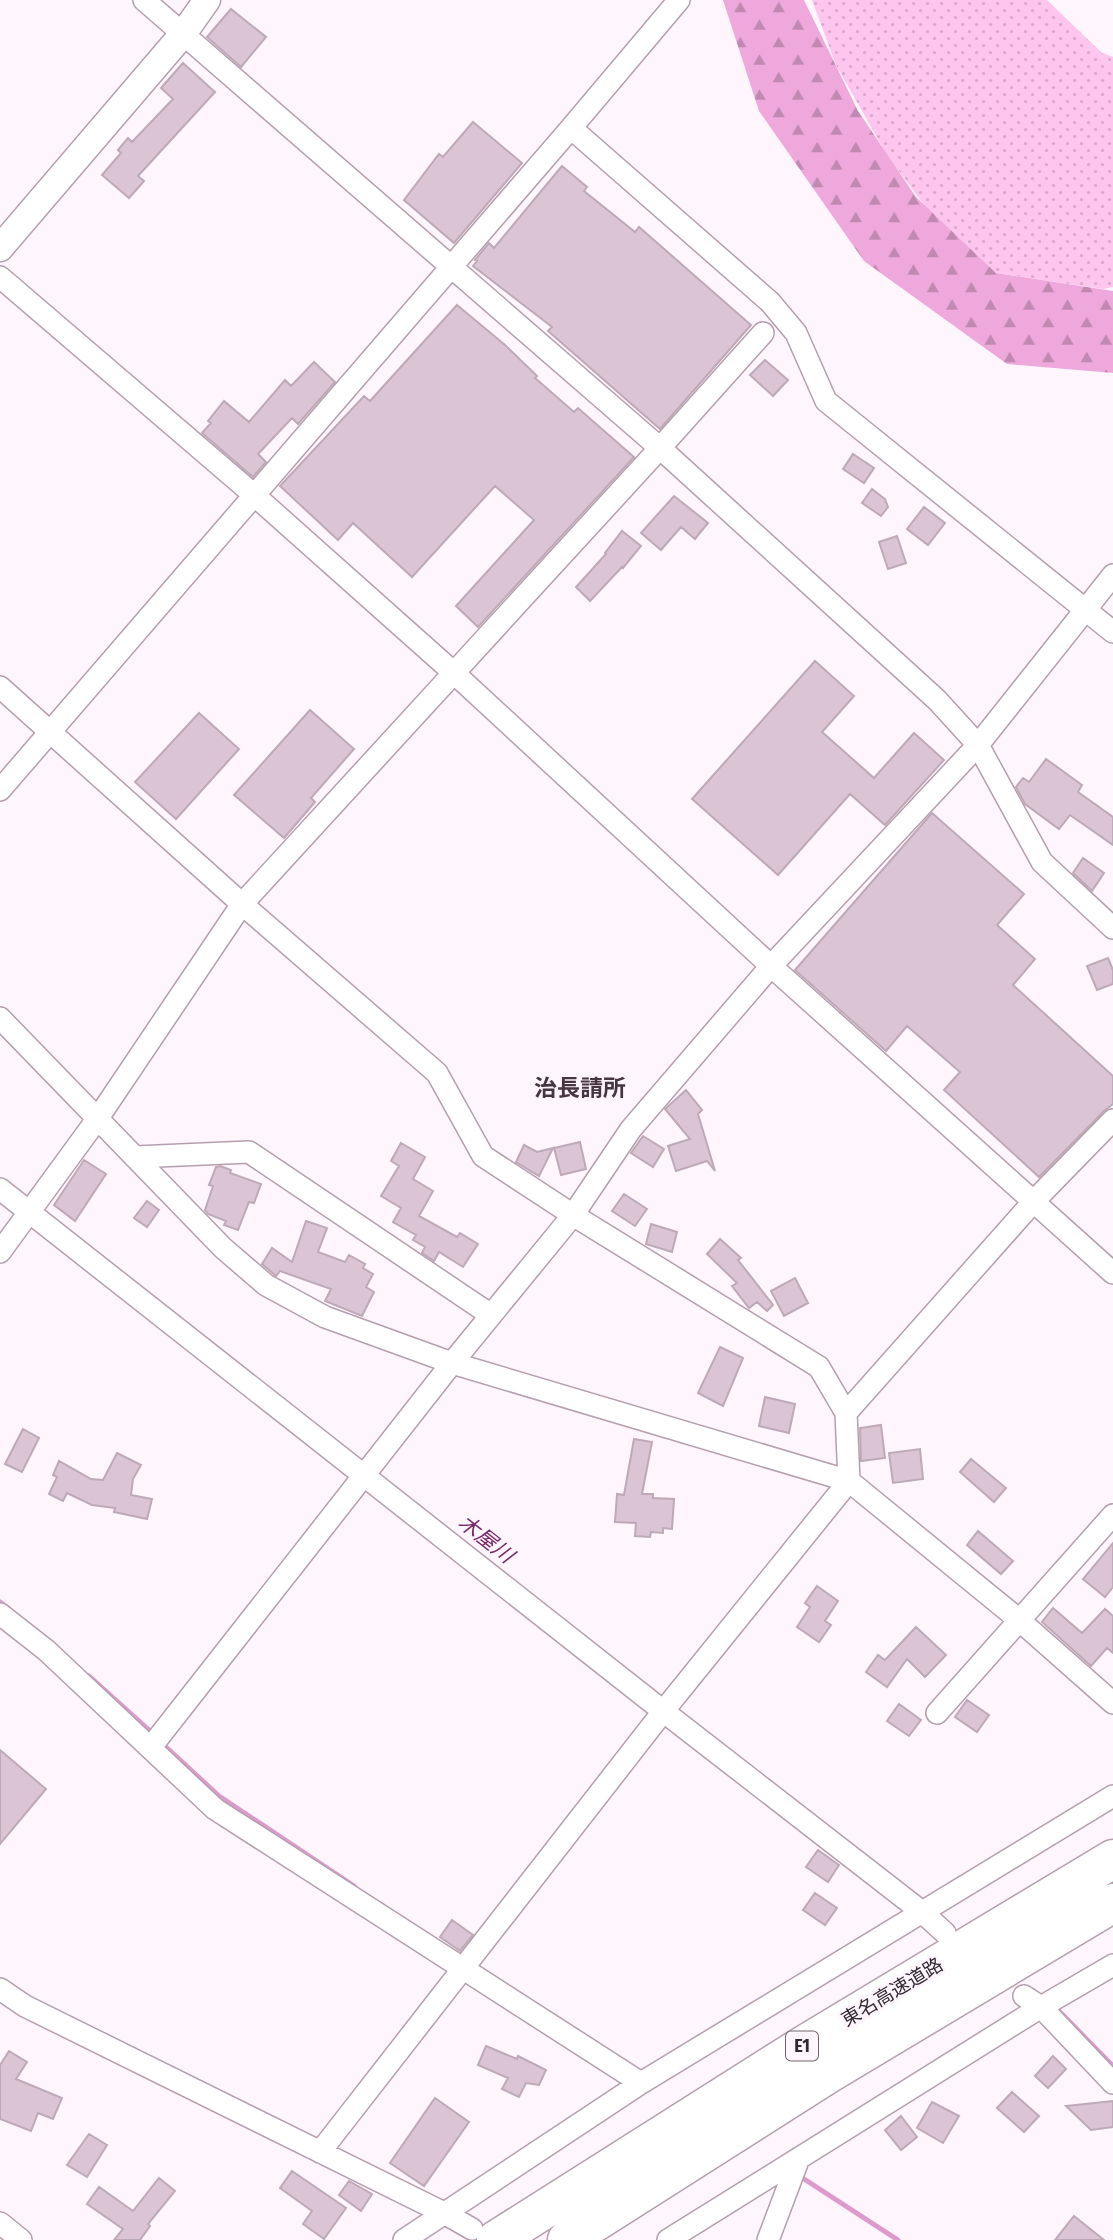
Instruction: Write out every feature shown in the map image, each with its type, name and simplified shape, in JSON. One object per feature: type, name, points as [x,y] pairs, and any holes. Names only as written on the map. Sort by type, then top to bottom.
[{"type":"highway","name":"東名高速道路","points":[[484,2234],[1113,1859]]},
{"type":"highway","name":"東名高速道路","points":[[567,2240],[828,2074],[1113,1903]]},
{"type":"street","points":[[144,0],[660,448],[937,700],[978,745],[1042,862],[1113,928]]},
{"type":"street","points":[[0,248],[183,34],[207,0]]},
{"type":"street","points":[[0,790],[680,0]]},
{"type":"street","points":[[571,128],[770,302],[796,333],[826,401],[1113,632]]},
{"type":"street","points":[[0,277],[253,494],[454,673],[771,966],[1113,1273]]},
{"type":"street","points":[[0,1252],[98,1118],[242,904],[763,333]]},
{"type":"street","points":[[151,1747],[366,1471],[573,1215],[631,1129],[771,966],[978,745],[1113,575]]},
{"type":"street","points":[[0,687],[242,904],[437,1073],[483,1156],[573,1215],[819,1367],[846,1413],[849,1481],[666,1707],[320,2152]]},
{"type":"street","points":[[0,1018],[223,1248],[266,1285],[325,1317],[452,1363],[849,1481],[1018,1619],[1113,1703]]},
{"type":"street","points":[[846,1413],[1034,1201],[1113,1120]]},
{"type":"street","points":[[135,1157],[249,1152],[491,1315]]},
{"type":"street","points":[[0,1189],[34,1208],[923,1911],[945,1933]]},
{"type":"street","points":[[937,1713],[1113,1515]]},
{"type":"street","points":[[0,1614],[46,1650],[215,1809],[641,2083]]},
{"type":"street","points":[[404,2240],[641,2083],[1113,1796]]},
{"type":"street","points":[[668,2240],[1041,2002],[1113,1965]]},
{"type":"street","points":[[0,1989],[25,2006],[484,2234]]},
{"type":"street","points":[[1041,2002],[1113,2083]]},
{"type":"street","points":[[768,2240],[799,2158]]},
{"type":"street","points":[[0,2223],[21,2240]]},
{"type":"shaded area","points":[[812,0],[1047,0],[1102,53],[1113,57],[1113,287],[1103,289],[996,273],[925,206],[887,155],[836,65]]},
{"type":"green space","points":[[723,0],[804,0],[858,111],[916,197],[996,273],[1113,291],[1113,373],[1007,364],[864,261],[759,111]]},
{"type":"building","points":[[231,9],[266,37],[241,67],[207,37]]},
{"type":"building","points":[[183,63],[215,92],[138,176],[144,181],[129,198],[102,175],[121,153],[118,150],[128,138],[132,142],[173,99],[161,88]]},
{"type":"building","points":[[473,122],[522,163],[454,243],[404,200],[439,154],[443,157]]},
{"type":"building","points":[[562,166],[587,187],[584,191],[635,232],[639,227],[751,325],[660,429],[548,331],[552,327],[473,266],[489,243],[494,248]]},
{"type":"building","points":[[457,305],[505,345],[537,376],[535,378],[574,412],[578,408],[634,457],[478,627],[456,606],[534,520],[495,486],[412,577],[353,523],[338,540],[280,486],[364,396],[370,401]]},
{"type":"building","points":[[765,360],[788,380],[773,396],[750,375]]},
{"type":"building","points":[[314,362],[335,382],[298,424],[292,418],[258,454],[266,462],[253,477],[202,433],[224,401],[249,422],[285,380],[291,386]]},
{"type":"building","points":[[853,454],[874,468],[864,483],[843,469]]},
{"type":"building","points":[[872,489],[885,499],[888,507],[881,516],[862,503]]},
{"type":"building","points":[[674,496],[708,523],[695,539],[681,527],[661,550],[641,533]]},
{"type":"building","points":[[924,507],[945,523],[928,545],[907,529]]},
{"type":"building","points":[[622,531],[641,546],[590,601],[576,587],[606,554]]},
{"type":"building","points":[[897,536],[906,563],[888,569],[879,542]]},
{"type":"building","points":[[815,661],[854,696],[822,732],[874,778],[914,733],[944,760],[885,825],[850,794],[778,875],[692,799]]},
{"type":"building","points":[[310,710],[354,749],[311,798],[315,802],[284,838],[234,795]]},
{"type":"building","points":[[199,713],[239,749],[176,819],[135,782]]},
{"type":"building","points":[[1046,759],[1082,785],[1078,792],[1113,817],[1113,845],[1070,815],[1059,829],[1025,804],[1016,787],[1023,778],[1029,782]]},
{"type":"building","points":[[932,813],[1024,894],[997,925],[1035,959],[1013,985],[1113,1076],[1113,1104],[1039,1177],[944,1090],[960,1072],[907,1026],[886,1051],[795,970]]},
{"type":"building","points":[[1083,858],[1104,873],[1092,891],[1073,873]]},
{"type":"building","points":[[1108,958],[1113,970],[1113,984],[1097,990],[1087,966]]},
{"type":"building","points":[[686,1090],[702,1110],[698,1114],[715,1171],[707,1161],[676,1171],[668,1146],[690,1139],[665,1109]]},
{"type":"building","points":[[643,1136],[664,1149],[653,1167],[631,1153]]},
{"type":"building","points":[[580,1142],[586,1169],[561,1175],[554,1148]]},
{"type":"building","points":[[401,1143],[425,1157],[413,1179],[433,1191],[419,1216],[457,1237],[460,1233],[478,1244],[463,1267],[439,1252],[434,1261],[422,1253],[425,1247],[413,1240],[416,1235],[393,1222],[401,1208],[381,1196],[399,1166],[391,1161]]},
{"type":"building","points":[[524,1145],[537,1152],[553,1148],[539,1176],[516,1162]]},
{"type":"building","points":[[84,1160],[106,1174],[75,1221],[54,1205]]},
{"type":"building","points":[[216,1167],[231,1170],[230,1173],[261,1184],[254,1203],[249,1202],[238,1230],[224,1225],[226,1221],[208,1214],[205,1210],[213,1186],[209,1185]]},
{"type":"building","points":[[624,1194],[647,1209],[635,1226],[612,1211]]},
{"type":"building","points":[[147,1201],[159,1210],[147,1227],[134,1218]]},
{"type":"building","points":[[306,1221],[327,1228],[318,1252],[345,1262],[349,1255],[365,1264],[363,1268],[373,1274],[366,1287],[374,1292],[362,1316],[325,1301],[331,1289],[280,1271],[276,1276],[262,1264],[272,1248],[292,1262]]},
{"type":"building","points":[[651,1224],[677,1232],[672,1252],[646,1244]]},
{"type":"building","points":[[720,1239],[741,1258],[738,1260],[773,1305],[767,1311],[757,1302],[749,1308],[732,1286],[737,1283],[707,1254]]},
{"type":"building","points":[[795,1278],[808,1303],[784,1316],[771,1291]]},
{"type":"building","points":[[720,1347],[743,1358],[723,1406],[698,1393]]},
{"type":"building","points":[[765,1397],[795,1404],[789,1433],[759,1426]]},
{"type":"building","points":[[881,1425],[885,1458],[861,1461],[860,1428]]},
{"type":"building","points":[[23,1429],[39,1438],[22,1472],[5,1464]]},
{"type":"building","points":[[634,1439],[652,1442],[642,1494],[653,1494],[653,1498],[674,1499],[672,1529],[663,1528],[663,1533],[651,1532],[650,1537],[635,1536],[636,1523],[615,1522],[617,1494],[624,1495]]},
{"type":"building","points":[[920,1449],[923,1479],[893,1483],[889,1453]]},
{"type":"building","points":[[117,1453],[141,1465],[133,1479],[131,1495],[152,1499],[147,1519],[114,1512],[115,1508],[92,1505],[67,1493],[63,1501],[49,1494],[57,1477],[53,1475],[59,1461],[91,1479],[103,1480]]},
{"type":"building","points":[[971,1459],[1006,1488],[994,1502],[960,1472]]},
{"type":"building","points":[[978,1531],[1013,1561],[1001,1574],[967,1545]]},
{"type":"building","points":[[1113,1543],[1113,1587],[1105,1597],[1083,1579]]},
{"type":"building","points":[[817,1586],[838,1601],[825,1621],[831,1625],[819,1642],[797,1627],[810,1607],[805,1603]]},
{"type":"building","points":[[1053,1608],[1082,1633],[1105,1609],[1113,1616],[1113,1653],[1107,1648],[1091,1666],[1042,1622]]},
{"type":"building","points":[[916,1627],[946,1655],[925,1677],[907,1659],[887,1687],[866,1672],[878,1655],[885,1660]]},
{"type":"building","points":[[967,1700],[989,1715],[977,1732],[955,1717]]},
{"type":"building","points":[[899,1704],[921,1720],[909,1736],[887,1721]]},
{"type":"building","points":[[0,1750],[46,1789],[0,1844]]},
{"type":"building","points":[[818,1850],[839,1865],[828,1882],[806,1867]]},
{"type":"building","points":[[815,1893],[837,1908],[825,1925],[803,1910]]},
{"type":"building","points":[[452,1920],[473,1935],[460,1951],[440,1937]]},
{"type":"building","points":[[486,2046],[517,2059],[518,2056],[546,2070],[539,2085],[526,2083],[519,2097],[502,2089],[508,2078],[478,2065]]},
{"type":"building","points":[[9,2051],[27,2062],[16,2079],[62,2098],[53,2119],[38,2113],[31,2131],[0,2119],[0,2065]]},
{"type":"building","points":[[1053,2056],[1066,2069],[1048,2088],[1035,2076]]},
{"type":"building","points":[[1012,2092],[1039,2116],[1024,2132],[997,2108]]},
{"type":"building","points":[[435,2098],[469,2122],[424,2186],[390,2163]]},
{"type":"building","points":[[1113,2101],[1113,2127],[1091,2130],[1066,2106]]},
{"type":"building","points":[[932,2102],[959,2116],[943,2143],[917,2128]]},
{"type":"building","points":[[901,2116],[917,2137],[901,2150],[885,2130]]},
{"type":"building","points":[[89,2134],[107,2145],[87,2177],[67,2165]]},
{"type":"building","points":[[292,2171],[346,2208],[324,2239],[303,2224],[312,2211],[280,2188]]},
{"type":"building","points":[[159,2178],[175,2191],[148,2224],[150,2226],[140,2240],[114,2240],[123,2229],[87,2204],[99,2187],[133,2211]]},
{"type":"building","points":[[349,2181],[372,2194],[361,2211],[339,2195]]},
{"type":"building","points":[[1074,2216],[1104,2240],[1055,2240]]},
{"type":"waterway","points":[[0,1602],[9,1609]]},
{"type":"waterway","points":[[89,1676],[149,1730]]},
{"type":"waterway","points":[[166,1747],[219,1796],[354,1886]]},
{"type":"waterway","name":"木屋川","points":[[1054,2006],[1113,2066]]},
{"type":"waterway","points":[[798,2175],[898,2240]]},
{"type":"district","name":"治長請所","points":[[580,1088]]}]
